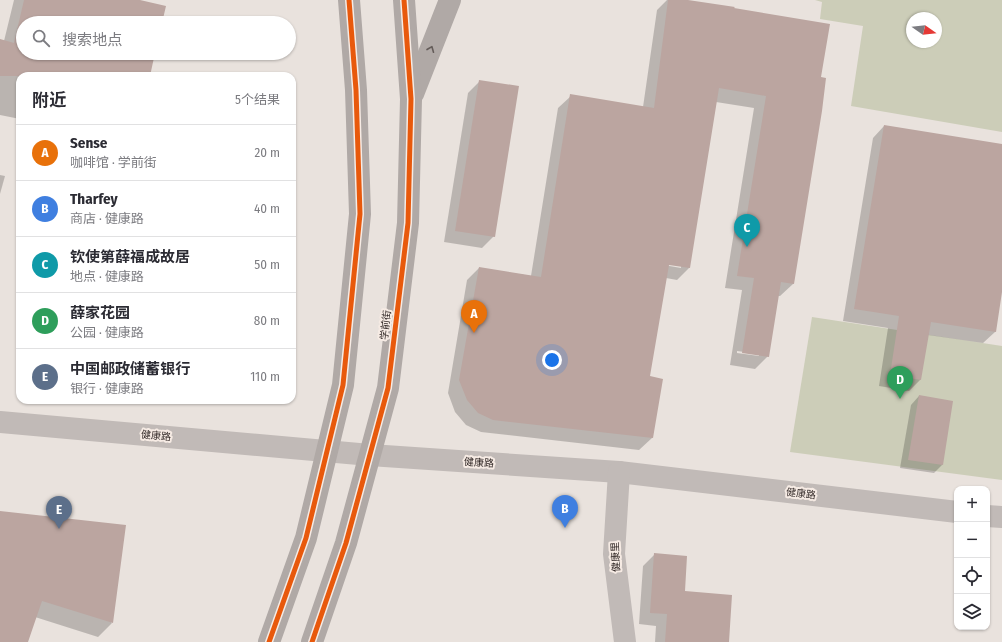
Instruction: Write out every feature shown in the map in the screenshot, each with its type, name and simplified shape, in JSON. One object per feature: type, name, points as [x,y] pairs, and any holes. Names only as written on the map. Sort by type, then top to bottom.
[{"type":"main road","points":[[270,642],[306,538],[343,385],[360,214],[356,90],[349,0]]},
{"type":"main road","name":"学前街","points":[[312,642],[346,543],[388,388],[407,230],[412,99],[404,0]]},
{"type":"main road","points":[[412,99],[450,0]]},
{"type":"street","name":"健康路","points":[[0,422],[370,455],[619,472],[954,512]]},
{"type":"street","name":"健康里","points":[[619,472],[614,554],[625,642]]},
{"type":"street","points":[[990,516],[1002,517]]},
{"type":"green space","points":[[815,0],[1002,0],[1002,132],[851,106],[863,26],[820,19],[822,2]]},
{"type":"green space","points":[[812,317],[1002,346],[1002,480],[790,452]]},
{"type":"building","points":[[24,0],[140,0],[166,6],[164,16],[20,16]]},
{"type":"building","points":[[668,0],[688,0],[830,24],[821,77],[826,78],[822,111],[794,284],[781,282],[769,357],[742,353],[754,278],[737,276],[766,96],[719,88],[690,268],[669,265],[650,376],[663,379],[653,438],[493,420],[478,413],[467,400],[459,380],[479,267],[541,277],[570,94],[654,108]]},
{"type":"building","points":[[16,34],[16,60],[153,60],[151,72],[16,72],[16,76],[0,76],[0,39],[14,43]]},
{"type":"building","points":[[479,80],[519,86],[495,237],[455,231]]},
{"type":"building","points":[[884,125],[1002,144],[1002,292],[996,332],[931,322],[921,380],[890,375],[899,316],[854,309]]},
{"type":"building","points":[[919,395],[953,401],[943,465],[908,460]]},
{"type":"building","points":[[0,511],[126,525],[113,623],[42,601],[28,642],[0,642]]},
{"type":"building","points":[[654,553],[687,556],[685,591],[732,595],[729,642],[665,642],[667,614],[650,613]]},
{"type":"cycle path","points":[[269,642],[306,538],[343,385],[360,214],[356,90],[349,0]]},
{"type":"cycle path","points":[[312,642],[346,543],[388,388],[408,223],[411,99],[404,0]]},
{"type":"place","name":"钦使第薛福成故居","points":[[747,247]]},
{"type":"place","name":"Sense","points":[[474,333]]},
{"type":"place","name":"薛家花园","points":[[900,399]]},
{"type":"place","name":"Tharfey","points":[[565,528]]},
{"type":"place","name":"中国邮政储蓄银行","points":[[59,529]]}]
